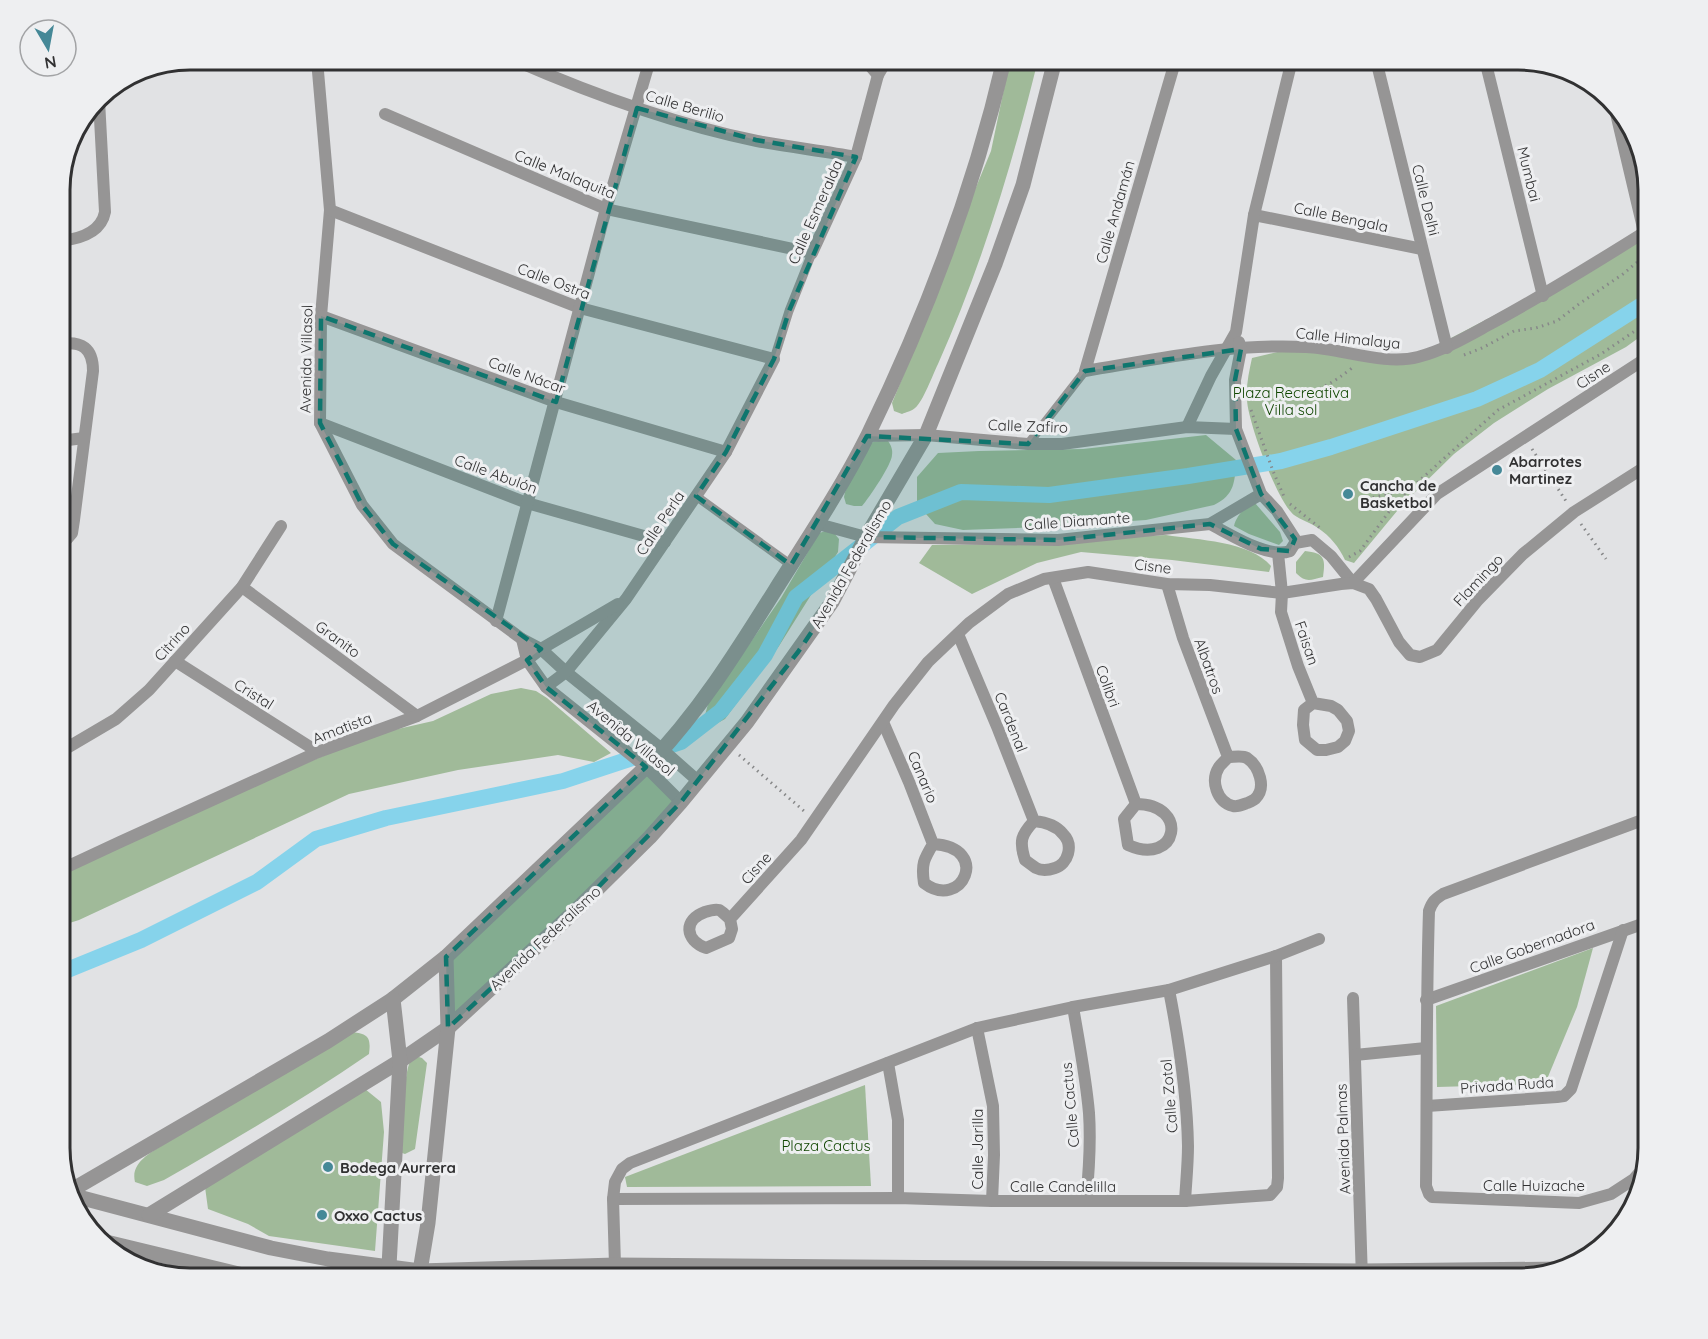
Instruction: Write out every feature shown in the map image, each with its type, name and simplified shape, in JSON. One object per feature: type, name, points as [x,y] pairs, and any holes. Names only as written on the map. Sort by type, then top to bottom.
[{"type":"street","name":"Avenida Villasol","points":[[318,70],[330,210],[321,316],[320,423],[362,506],[393,544],[496,621],[541,649],[698,781]]},
{"type":"street","name":"Calle Berilio","points":[[537,70],[637,108],[699,127],[756,141],[856,157]]},
{"type":"street","points":[[496,621],[606,209],[647,70]]},
{"type":"street","points":[[874,70],[878,75]]},
{"type":"street","name":"Calle Esmeralda","points":[[774,359],[789,311],[812,253],[856,157],[881,70]]},
{"type":"street","points":[[78,1189],[327,1041],[393,999],[446,957],[663,750],[695,711],[737,651],[818,524],[867,436],[923,313],[954,229],[982,148],[1002,70]]},
{"type":"street","name":"Avenida Federalismo","points":[[149,1215],[400,1061],[448,1028],[574,912],[650,837],[759,705],[832,602],[866,537],[926,435],[995,264],[1023,185],[1052,70]]},
{"type":"street","name":"Calle Andamán","points":[[1085,371],[1176,70]]},
{"type":"street","points":[[1188,427],[1211,376],[1236,332],[1254,215],[1290,70]]},
{"type":"street","name":"Calle Delhi","points":[[1378,70],[1447,348]]},
{"type":"street","name":"Mumbai","points":[[1488,70],[1544,296]]},
{"type":"street","points":[[71,239],[80,238],[98,228],[105,212],[100,112]]},
{"type":"street","name":"Calle Malaquita","points":[[385,114],[606,209],[812,253]]},
{"type":"street","points":[[1620,129],[1638,200]]},
{"type":"street","name":"Calle Ostra","points":[[330,210],[580,308],[774,359]]},
{"type":"street","name":"Calle Bengala","points":[[1254,215],[1422,249]]},
{"type":"street","name":"Calle Himalaya","points":[[1085,371],[1226,348],[1306,347],[1400,359],[1417,358],[1447,348],[1544,296],[1638,236]]},
{"type":"street","name":"Calle Nácar","points":[[321,316],[556,402],[726,452]]},
{"type":"street","points":[[1210,524],[1261,549],[1278,553],[1290,551],[1295,543],[1295,539],[1277,511],[1262,494],[1236,429],[1235,380],[1241,349],[1236,332]]},
{"type":"street","points":[[71,342],[84,347],[91,354],[93,363],[71,533]]},
{"type":"street","name":"Calle Perla","points":[[546,687],[566,672],[626,599],[665,543],[726,452],[774,359]]},
{"type":"street","name":"Cisne","points":[[730,919],[801,840],[894,705],[928,662],[969,623],[1008,594],[1031,584],[1088,572],[1167,584],[1210,585],[1282,593],[1353,583],[1437,494],[1638,364]]},
{"type":"street","points":[[1028,444],[1085,371]]},
{"type":"street","name":"Calle Abulón","points":[[320,423],[527,502],[665,543]]},
{"type":"street","name":"Calle Zafiro","points":[[867,436],[926,435],[1028,444],[1062,444],[1188,427],[1236,429]]},
{"type":"street","points":[[71,440],[84,438]]},
{"type":"street","name":"Flamingo","points":[[1353,583],[1369,589],[1399,642],[1410,655],[1420,657],[1437,650],[1478,600],[1531,547],[1574,512],[1638,471]]},
{"type":"street","name":"Calle Diamante","points":[[818,524],[866,537],[1058,540],[1210,524],[1262,494]]},
{"type":"street","points":[[696,496],[791,565]]},
{"type":"street","name":"Citrino","points":[[71,746],[116,719],[149,690],[242,587],[281,526]]},
{"type":"street","points":[[1295,543],[1312,540],[1331,556],[1353,583]]},
{"type":"street","name":"Faisan","points":[[1278,553],[1283,621],[1313,703]]},
{"type":"street","name":"Colibri","points":[[1053,578],[1136,804]]},
{"type":"street","name":"Albatros","points":[[1167,584],[1183,639],[1228,757]]},
{"type":"street","name":"Granito","points":[[242,587],[417,716]]},
{"type":"street","name":"Amatista","points":[[71,865],[318,752],[417,716],[527,660],[541,649],[626,599]]},
{"type":"street","name":"Cardenal","points":[[958,634],[1034,821]]},
{"type":"street","name":"Avenida Villasol","points":[[522,639],[527,660],[546,687],[646,767],[681,802]]},
{"type":"street","name":"Cristal","points":[[175,661],[318,752]]},
{"type":"street","name":"Canario","points":[[883,722],[933,844]]},
{"type":"street","points":[[1240,756],[1255,766],[1261,779],[1260,791],[1255,800],[1241,806],[1234,806],[1219,796],[1214,785],[1218,768],[1228,757],[1240,756]]},
{"type":"street","points":[[1136,804],[1147,804],[1160,809],[1170,819],[1172,832],[1169,842],[1160,848],[1148,850],[1128,845],[1124,819],[1136,804]]},
{"type":"street","points":[[1034,821],[1044,822],[1065,835],[1068,857],[1060,867],[1048,871],[1038,870],[1025,860],[1023,833],[1034,821]]},
{"type":"street","points":[[1427,1106],[1426,1000],[1429,911],[1432,902],[1443,894],[1638,822]]},
{"type":"street","name":"Calle Gobernadora","points":[[1426,1000],[1638,925]]},
{"type":"street","name":"Privada Ruda","points":[[1427,1106],[1564,1096],[1571,1089],[1623,930]]},
{"type":"street","points":[[614,1268],[613,1199],[617,1175],[630,1163],[977,1028],[1073,1007],[1169,990],[1276,956],[1319,939]]},
{"type":"street","name":"Calle Candelilla","points":[[613,1199],[898,1198],[992,1201],[1185,1201],[1270,1195],[1277,1187],[1276,956]]},
{"type":"street","points":[[418,1268],[428,1223],[448,1028],[446,957]]},
{"type":"street","name":"Calle Zotol","points":[[1169,990],[1181,1051],[1185,1091],[1188,1148],[1185,1201]]},
{"type":"street","name":"Avenida Palmas","points":[[1353,998],[1362,1268]]},
{"type":"street","points":[[387,1268],[400,1061],[393,999]]},
{"type":"street","name":"Calle Cactus","points":[[1073,1007],[1089,1113],[1090,1158],[1086,1201]]},
{"type":"street","name":"Calle Jarilla","points":[[977,1028],[993,1106],[992,1201]]},
{"type":"street","points":[[1355,1055],[1426,1048]]},
{"type":"street","points":[[888,1063],[898,1120],[898,1198]]},
{"type":"street","name":"Calle Huizache","points":[[1427,1106],[1426,1186],[1432,1197],[1579,1203],[1611,1194],[1633,1180]]},
{"type":"street","points":[[81,1196],[271,1248],[366,1268]]},
{"type":"street","points":[[119,1245],[214,1268]]},
{"type":"path","points":[[1463,356],[1514,331],[1536,328],[1557,321],[1638,261]]},
{"type":"path","points":[[1347,553],[1350,558],[1360,551],[1391,509],[1410,489],[1498,410],[1601,354],[1638,329]]},
{"type":"path","points":[[1249,394],[1280,397],[1308,394],[1328,385],[1353,367],[1345,366]]},
{"type":"path","points":[[1249,387],[1251,413],[1286,501],[1326,533]]},
{"type":"path","points":[[1524,438],[1570,507]]},
{"type":"path","points":[[1368,499],[1410,489]]},
{"type":"path","points":[[1577,517],[1606,559]]},
{"type":"path","points":[[727,745],[815,820]]},
{"type":"highlighted area","points":[[637,108],[756,140],[856,157],[789,311],[774,359],[726,452],[696,496],[791,565],[867,436],[1028,444],[1085,371],[1241,349],[1235,380],[1236,429],[1261,494],[1295,539],[1290,551],[1261,549],[1210,524],[1058,540],[866,537],[832,602],[798,652],[681,802],[574,912],[448,1028],[446,957],[646,767],[546,687],[527,660],[541,649],[393,544],[362,505],[320,423],[321,316],[556,402]]},
{"type":"green space","points":[[1008,70],[1035,70],[1007,176],[954,328],[918,405],[902,414],[894,411],[892,403],[991,151]]},
{"type":"green space","name":"Plaza Recreativa Villa sol","points":[[1638,240],[1638,338],[1548,389],[1494,423],[1454,454],[1402,505],[1354,563],[1345,560],[1337,546],[1315,526],[1294,515],[1287,507],[1272,478],[1252,425],[1247,400],[1252,358],[1290,349],[1407,361]]},
{"type":"green space","points":[[1206,435],[1236,460],[1234,481],[1230,492],[1214,505],[1146,520],[963,530],[935,524],[917,504],[917,477],[938,453],[1083,449]]},
{"type":"green space","points":[[888,441],[891,446],[891,459],[875,489],[862,506],[846,504],[845,492],[869,443]]},
{"type":"green space","points":[[1255,503],[1280,532],[1283,541],[1279,545],[1234,526],[1242,512]]},
{"type":"green space","points":[[826,531],[834,533],[839,539],[838,552],[779,646],[725,719],[716,724],[704,719],[708,704],[781,598],[819,533]]},
{"type":"green space","points":[[1166,535],[1207,540],[1237,547],[1250,551],[1271,566],[1269,572],[1081,552],[1037,563],[972,594],[919,563],[932,545],[999,544]]},
{"type":"green space","points":[[1305,551],[1320,555],[1324,561],[1323,577],[1311,580],[1296,573],[1296,562]]},
{"type":"green space","points":[[521,688],[536,691],[611,753],[594,762],[558,755],[458,770],[349,794],[71,923],[71,867],[208,804],[376,734],[433,721],[491,694]]},
{"type":"green space","points":[[646,767],[681,802],[448,1027],[452,951]]},
{"type":"green space","points":[[1593,948],[1577,1007],[1545,1084],[1437,1087],[1436,1006]]},
{"type":"green space","points":[[352,1032],[368,1038],[369,1054],[268,1119],[164,1180],[147,1186],[135,1182],[136,1169],[143,1158]]},
{"type":"green space","points":[[419,1057],[427,1063],[415,1149],[405,1154],[402,1153],[406,1078],[411,1059]]},
{"type":"green space","name":"Plaza Cactus","points":[[865,1085],[871,1186],[627,1187],[625,1177]]},
{"type":"green space","points":[[365,1089],[381,1102],[384,1132],[375,1251],[269,1236],[248,1224],[208,1209],[205,1187]]},
{"type":"waterway","points":[[71,969],[141,940],[257,882],[316,839],[386,818],[563,781],[681,742],[721,711],[765,655],[796,597],[898,517],[961,492],[1049,495],[1281,461],[1331,447],[1477,399],[1540,370],[1638,307]]},
{"type":"place","name":"Abarrotes Martinez","points":[[1497,470]]},
{"type":"place","name":"Cancha de Basketbol","points":[[1348,494]]},
{"type":"place","name":"Bodega Aurrera","points":[[328,1167]]},
{"type":"place","name":"Oxxo Cactus","points":[[322,1215]]}]
